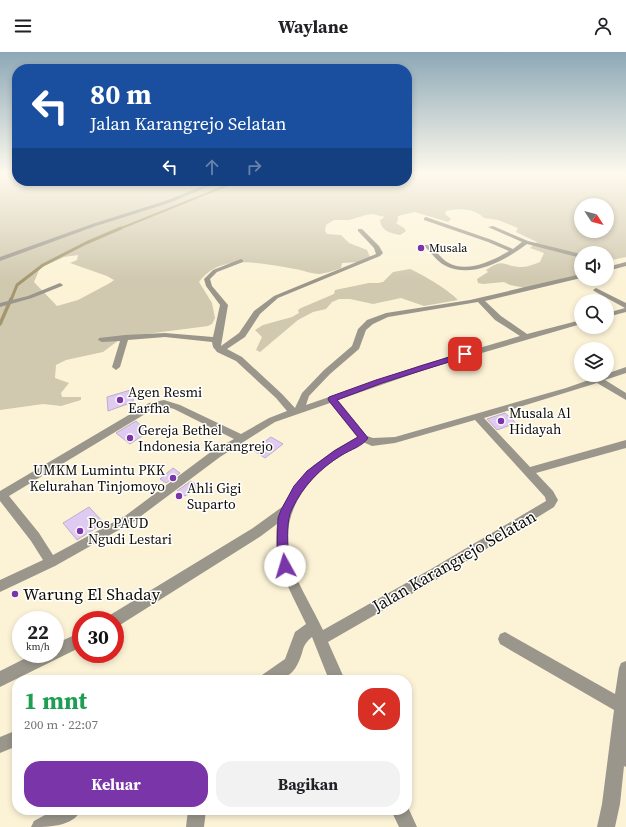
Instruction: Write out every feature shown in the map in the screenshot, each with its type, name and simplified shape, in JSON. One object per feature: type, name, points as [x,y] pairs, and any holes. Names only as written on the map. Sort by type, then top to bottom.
[{"type":"street","points":[[0,259],[94,225],[144,209]]},
{"type":"street","points":[[426,219],[490,241],[513,251]]},
{"type":"street","points":[[491,227],[526,242],[574,254]]},
{"type":"street","points":[[220,350],[242,335],[257,314],[276,297],[378,255],[380,253],[377,247],[360,230]]},
{"type":"street","points":[[427,246],[447,265],[462,268],[479,266],[513,251],[526,242]]},
{"type":"street","points":[[241,261],[215,271],[207,279],[208,285],[217,294],[224,305],[217,347],[239,359],[296,411]]},
{"type":"street","points":[[614,267],[626,264]]},
{"type":"street","points":[[296,411],[305,394],[327,372],[356,347],[362,329],[370,322],[386,315],[429,309],[574,278]]},
{"type":"street","points":[[0,305],[13,302],[60,285]]},
{"type":"street","points":[[596,290],[626,306]]},
{"type":"street","points":[[479,299],[498,318],[526,337]]},
{"type":"street","points":[[614,313],[626,310]]},
{"type":"street","points":[[0,586],[51,562],[142,510],[216,454],[272,420],[379,382],[574,324]]},
{"type":"street","points":[[102,340],[165,335],[217,340]]},
{"type":"street","points":[[116,367],[125,337]]},
{"type":"street","points":[[614,374],[626,370]]},
{"type":"street","points":[[332,399],[363,438],[372,442],[390,441],[592,382]]},
{"type":"street","points":[[602,382],[626,396]]},
{"type":"street","points":[[51,562],[35,538],[1,495],[152,405],[164,403],[177,407],[241,438]]},
{"type":"street","name":"Jalan Karangrejo Selatan","points":[[317,633],[436,573],[544,509],[551,502],[551,497],[477,416]]},
{"type":"street","points":[[335,675],[317,633],[285,566],[283,553],[283,529],[286,510],[298,488],[310,474],[337,453],[363,438]]},
{"type":"street","points":[[528,471],[626,444]]},
{"type":"street","points":[[124,614],[258,532],[286,510]]},
{"type":"street","points":[[275,675],[291,664],[300,637],[317,633]]},
{"type":"street","points":[[505,639],[622,706]]},
{"type":"street","points":[[0,679],[32,663]]},
{"type":"street","points":[[606,827],[621,756],[622,706],[626,668]]},
{"type":"street","points":[[0,745],[12,740]]},
{"type":"street","points":[[40,827],[63,815]]},
{"type":"street","points":[[195,827],[196,815]]},
{"type":"street","points":[[402,815],[408,827]]},
{"type":"shaded area","points":[[0,209],[455,209],[446,211],[445,214],[451,219],[448,222],[415,212],[398,216],[396,223],[406,231],[400,235],[390,232],[382,227],[380,220],[385,217],[372,214],[349,220],[334,220],[326,225],[325,231],[327,234],[341,235],[349,243],[367,250],[370,257],[359,262],[342,263],[341,268],[330,272],[320,274],[244,262],[231,263],[219,267],[208,273],[199,282],[212,303],[215,318],[212,324],[208,326],[123,337],[103,352],[66,360],[56,365],[55,378],[69,383],[61,393],[62,397],[81,397],[81,400],[61,406],[43,404],[0,410]],"holes":[[[78,255],[77,260],[70,263],[107,276],[114,280],[78,300],[57,306],[34,282],[40,268],[64,257]]]},
{"type":"shaded area","points":[[458,209],[574,209],[574,238],[614,238],[614,209],[626,209],[626,257],[614,260],[614,246],[574,246],[574,276],[525,288],[510,285],[504,282],[478,283],[477,279],[488,272],[486,270],[492,266],[501,263],[516,267],[529,266],[540,262],[544,253],[530,248],[537,242],[516,232],[518,228],[498,220],[484,218],[476,212]]},
{"type":"shaded area","points":[[410,269],[436,283],[458,300],[424,306],[401,298],[373,304],[350,299],[339,299],[332,302],[326,309],[313,312],[298,320],[260,352],[256,350],[262,337],[255,330],[263,325],[292,317],[299,313],[298,310],[301,308],[334,294],[335,290],[369,283],[383,282],[393,272]]},
{"type":"building","name":"Agen Resmi Earfha","points":[[134,389],[133,402],[108,411],[107,397]]},
{"type":"building","name":"Musala Al Hidayah","points":[[505,413],[516,423],[497,430],[487,419]]},
{"type":"building","name":"Gereja Bethel Indonesia Karangrejo","points":[[136,421],[148,432],[130,444],[116,433]]},
{"type":"building","points":[[271,437],[283,444],[265,458],[253,450]]},
{"type":"building","points":[[173,468],[180,473],[166,483],[160,479]]},
{"type":"building","points":[[191,481],[199,486],[185,496],[177,491]]},
{"type":"building","name":"Pos PAUD Ngudi Lestari","points":[[89,507],[104,523],[77,540],[63,523]]},
{"type":"waterway","points":[[119,229],[168,209]]},
{"type":"waterway","points":[[11,300],[17,285],[43,265],[86,243],[121,228]]},
{"type":"waterway","points":[[0,324],[11,299]]},
{"type":"place","name":"Musala","points":[[421,248]]},
{"type":"place","name":"Agen Resmi Earfha","points":[[120,400]]},
{"type":"place","name":"Musala Al Hidayah","points":[[501,421]]},
{"type":"place","name":"Gereja Bethel Indonesia Karangrejo","points":[[130,438]]},
{"type":"place","name":"UMKM Lumintu PKK Kelurahan Tinjomoyo","points":[[173,478]]},
{"type":"place","name":"Ahli Gigi Suparto","points":[[179,496]]},
{"type":"place","name":"Pos PAUD Ngudi Lestari","points":[[80,531]]},
{"type":"place","name":"Warung El Shaday","points":[[15,594]]},
{"type":"route","points":[[285,566],[283,553],[284,518],[286,510],[298,488],[310,474],[337,453],[363,438],[332,399],[465,354]]}]
